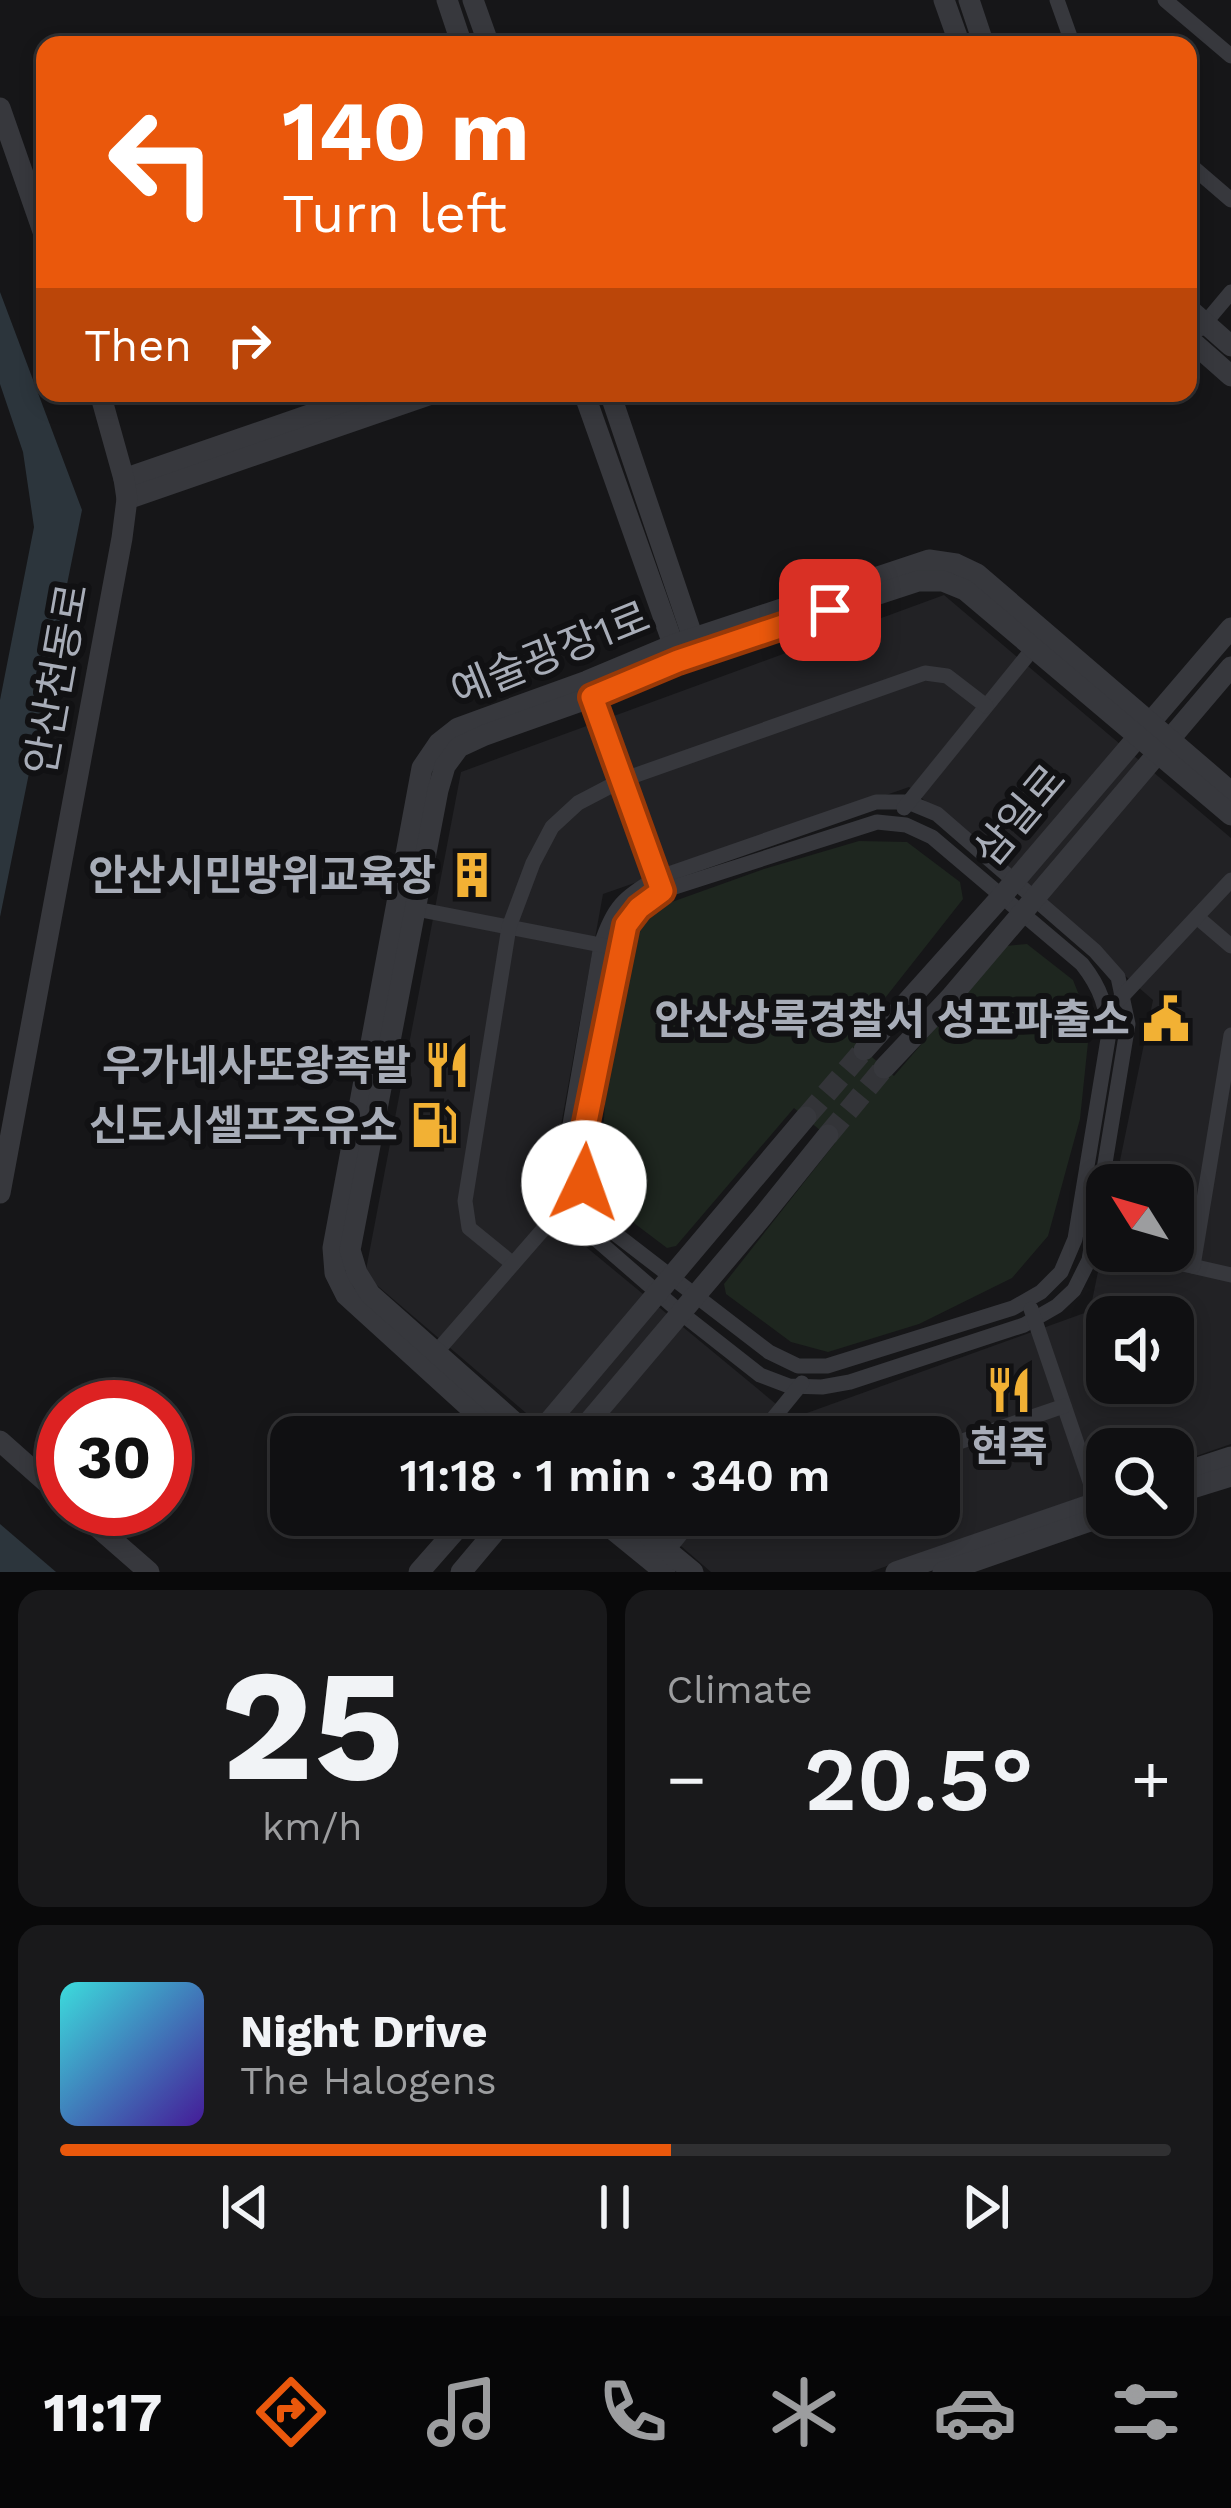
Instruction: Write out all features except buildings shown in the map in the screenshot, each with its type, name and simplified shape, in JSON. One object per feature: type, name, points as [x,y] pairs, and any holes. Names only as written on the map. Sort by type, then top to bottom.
[{"type":"street","points":[[447,0],[459,36]]},
{"type":"street","points":[[473,0],[486,36]]},
{"type":"street","points":[[944,0],[957,36]]},
{"type":"street","points":[[968,0],[982,36]]},
{"type":"street","points":[[1058,0],[1070,36]]},
{"type":"street","points":[[1166,0],[1231,56]]},
{"type":"street","points":[[0,108],[36,211]]},
{"type":"street","points":[[1197,171],[1231,200]]},
{"type":"street","points":[[1197,323],[1231,292]]},
{"type":"street","points":[[1197,329],[1231,346]]},
{"type":"street","points":[[1197,332],[1231,376]]},
{"type":"street","name":"안산천동로","points":[[0,1193],[114,585],[126,489],[102,402]]},
{"type":"street","points":[[126,489],[350,402]]},
{"type":"street","points":[[126,489],[405,402]]},
{"type":"street","points":[[588,402],[686,649]]},
{"type":"street","points":[[613,402],[686,649]]},
{"type":"street","name":"예술광장1로","points":[[483,1416],[370,1294],[350,1250],[406,908],[445,766],[459,747],[686,649],[918,581],[943,580],[1040,640],[1163,746],[1231,815]]},
{"type":"street","name":"삼일로","points":[[864,1050],[1231,628]]},
{"type":"street","points":[[891,824],[1040,640]]},
{"type":"street","name":"삼일로","points":[[884,1068],[950,998],[1231,667]]},
{"type":"street","points":[[513,1264],[469,1228],[466,1201],[509,927],[552,827],[578,803],[622,780],[925,673],[946,676],[986,706]]},
{"type":"street","points":[[590,689],[660,884]]},
{"type":"street","name":"예술광장1로","points":[[1163,746],[1231,792]]},
{"type":"street","points":[[665,1286],[596,1213],[584,1183],[581,1147],[626,925],[639,908],[660,884],[876,802],[908,802],[937,814],[1007,890]]},
{"type":"street","points":[[1086,1264],[1074,1290],[1035,1319],[850,1382],[788,1386],[760,1375],[688,1304],[582,1227],[572,1212],[562,1165],[601,944],[610,918],[628,894],[877,822],[906,825],[932,837],[1095,951],[1118,977],[1128,1024],[1104,1164]]},
{"type":"street","points":[[1108,1012],[1231,880]]},
{"type":"street","points":[[1029,906],[1097,983],[1108,1012],[1098,1164]]},
{"type":"street","points":[[406,908],[621,948]]},
{"type":"street","points":[[1197,917],[1231,946]]},
{"type":"street","points":[[1194,1254],[1231,1035]]},
{"type":"street","points":[[552,1416],[806,1118]]},
{"type":"street","points":[[594,1416],[828,1135]]},
{"type":"street","points":[[430,1359],[584,1183]]},
{"type":"street","points":[[688,1304],[798,1366],[827,1366],[1013,1308],[1041,1292],[1086,1248]]},
{"type":"street","points":[[1194,1266],[1231,1275]]},
{"type":"street","points":[[1028,1299],[1086,1462]]},
{"type":"street","name":"예술광장1로","points":[[430,1359],[506,1416]]},
{"type":"street","points":[[775,1416],[815,1366]]},
{"type":"street","points":[[960,1442],[1064,1406]]},
{"type":"street","points":[[0,1441],[36,1473]]},
{"type":"street","points":[[1194,1470],[1231,1457]]},
{"type":"street","points":[[1194,1487],[1231,1476]]},
{"type":"street","points":[[896,1572],[1086,1514]]},
{"type":"street","points":[[943,1572],[1086,1515]]},
{"type":"street","points":[[108,1536],[149,1572]]},
{"type":"street","points":[[419,1572],[451,1536]]},
{"type":"street","points":[[461,1572],[491,1536]]},
{"type":"street","points":[[625,1536],[663,1562],[693,1572]]},
{"type":"street","points":[[641,1536],[663,1562]]},
{"type":"street","points":[[663,1562],[681,1536]]},
{"type":"shaded area","points":[[0,292],[36,388],[36,402],[41,402],[82,510],[0,917],[0,700],[34,527],[23,452],[0,384]]},
{"type":"shaded area","points":[[944,595],[1231,838],[1231,1444],[1194,1457],[1194,1428],[1086,1428],[1086,1495],[870,1572],[711,1572],[669,1536],[960,1536],[960,1416],[799,1416],[1086,1312],[1086,1404],[1194,1404],[1194,1296],[1093,1296],[1098,1272],[1194,1272],[1194,1164],[1119,1164],[1153,1000],[909,787],[603,894],[545,1213],[791,1416],[530,1416],[365,1275],[461,772]]},
{"type":"shaded area","points":[[859,841],[907,842],[960,882],[963,899],[852,1040],[894,1076],[1006,946],[1027,944],[1073,980],[1090,1023],[1080,1119],[1048,1236],[1012,1278],[919,1324],[828,1352],[791,1342],[726,1294],[724,1284],[835,1143],[794,1108],[676,1246],[667,1248],[614,1208],[600,1174],[608,1061],[631,938],[655,908]]},
{"type":"shaded area","points":[[0,1524],[56,1572],[0,1572]]},
{"type":"tunnel","points":[[806,1117],[864,1050]]},
{"type":"tunnel","points":[[828,1135],[884,1068]]},
{"type":"place","name":"안산시민방위교육장","points":[[472,875]]},
{"type":"place","name":"안산상록경찰서 성포파출소","points":[[1166,1019]]},
{"type":"place","name":"우가네사또왕족발","points":[[447,1065]]},
{"type":"place","name":"신도시셀프주유소","points":[[434,1125]]},
{"type":"place","name":"현죽","points":[[1009,1390]]},
{"type":"route","points":[[584,1183],[581,1147],[626,925],[662,891],[592,697],[678,661],[830,610]]}]
